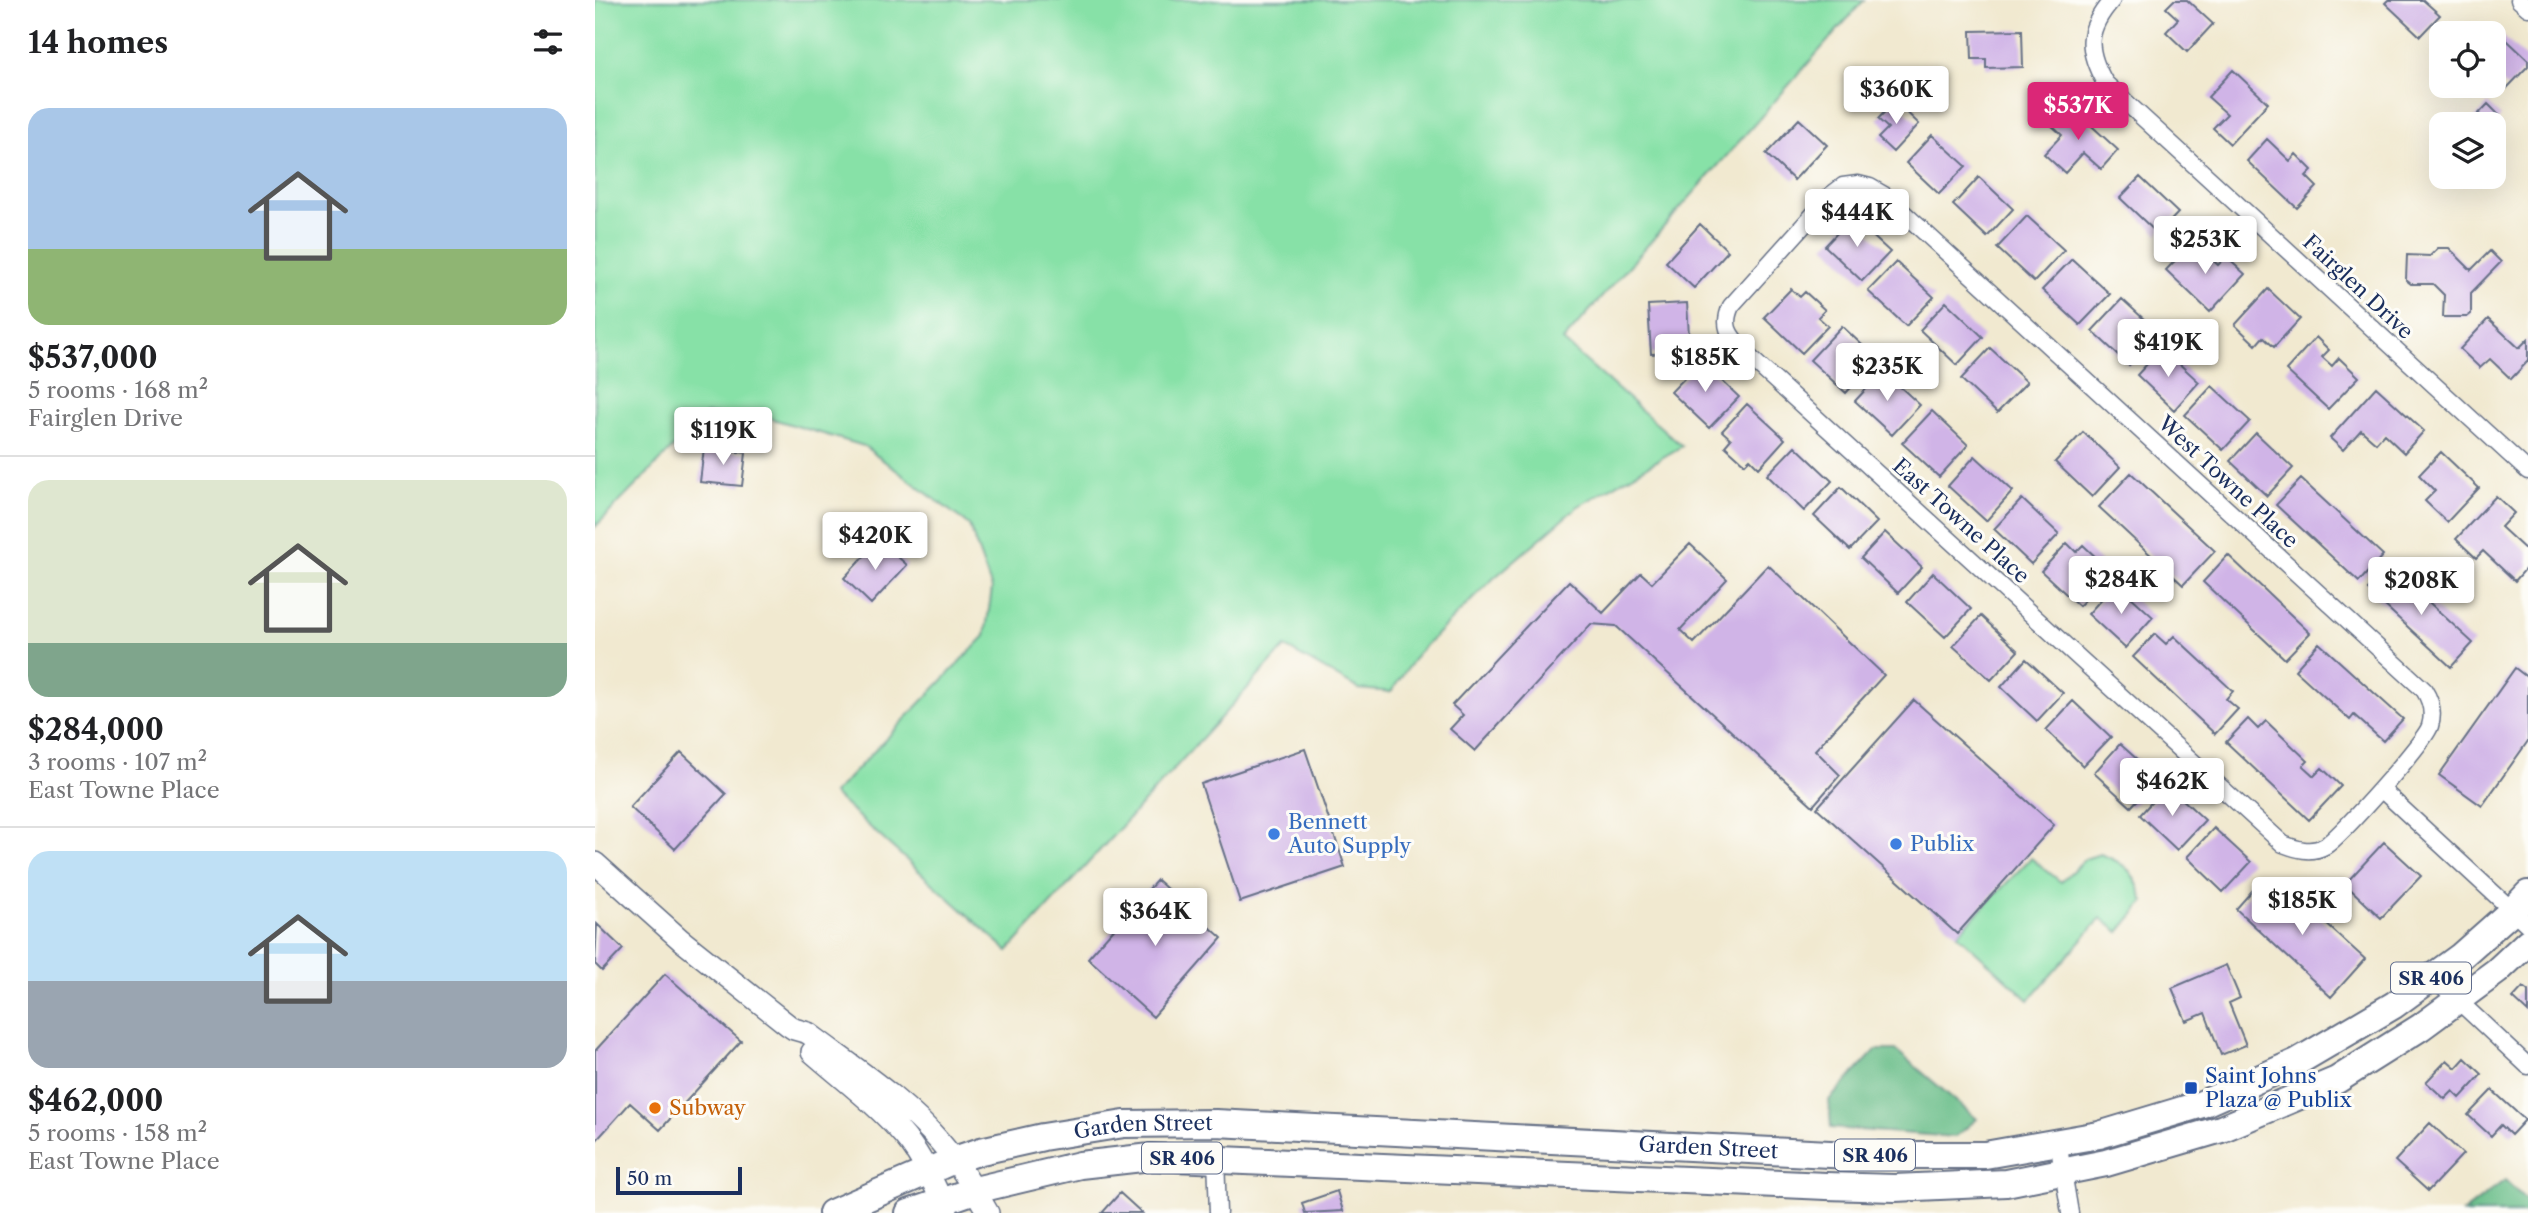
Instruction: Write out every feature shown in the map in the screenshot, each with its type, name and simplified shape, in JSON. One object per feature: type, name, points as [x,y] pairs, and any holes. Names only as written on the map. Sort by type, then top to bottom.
[{"type":"main road","name":"Garden Street","points":[[832,1213],[981,1151],[1044,1137],[1125,1124],[1216,1123],[1804,1153],[1891,1155],[1986,1155],[2099,1135],[2202,1104],[2297,1062],[2394,1005],[2523,910]]},
{"type":"main road","name":"Garden Street","points":[[909,1213],[982,1202],[1080,1165],[1151,1157],[1712,1183],[1895,1188],[2006,1183],[2106,1163],[2221,1129],[2337,1080],[2421,1027],[2497,971],[2528,942]]},
{"type":"main road","points":[[1444,1170],[1498,1160],[1523,1150],[1533,1139]]},
{"type":"main road","points":[[1529,1174],[1540,1158],[1556,1150],[1616,1143]]},
{"type":"street","name":"Fairglen Drive","points":[[2112,0],[2099,15],[2090,39],[2093,61],[2105,83],[2528,471]]},
{"type":"street","points":[[2519,0],[2528,8]]},
{"type":"street","name":"West Towne Place","points":[[1731,306],[1831,195],[1843,186],[1858,184],[1884,195],[2424,690],[2430,699],[2431,725],[2424,738],[2381,789]]},
{"type":"street","name":"East Towne Place","points":[[1731,306],[1725,318],[1730,335],[1745,353],[2283,844],[2311,851],[2323,848],[2381,789]]},
{"type":"street","points":[[2381,789],[2523,910]]},
{"type":"street","points":[[595,863],[681,940],[794,1029],[808,1033],[894,1098],[939,1140],[982,1202]]},
{"type":"street","points":[[2433,977],[2528,1066]]},
{"type":"street","points":[[794,1029],[798,1040],[874,1105],[906,1138],[945,1207]]},
{"type":"street","points":[[2058,1142],[2070,1213]]},
{"type":"street","points":[[1216,1158],[1218,1213]]},
{"type":"green space","points":[[595,0],[1864,0],[1563,341],[1682,446],[1577,507],[1494,578],[1417,654],[1391,692],[1359,689],[1285,647],[1008,951],[833,794],[985,636],[992,589],[969,525],[864,446],[766,417],[706,414],[595,527]]},
{"type":"green space","points":[[2100,854],[2118,862],[2129,871],[2144,902],[2119,932],[2101,918],[2029,1000],[1957,934],[2031,858],[2061,882],[2085,859]]},
{"type":"green space","points":[[1876,1050],[1896,1050],[1977,1119],[1955,1137],[1831,1128],[1829,1100]]},
{"type":"green space","points":[[2505,1180],[2528,1202],[2528,1213],[2462,1213]]},
{"type":"building","points":[[2174,0],[2187,0],[2213,24],[2187,52],[2166,32],[2178,19],[2166,8]]},
{"type":"building","points":[[2388,0],[2423,0],[2440,15],[2434,21],[2429,21],[2429,27],[2420,36],[2385,3]]},
{"type":"building","points":[[2022,30],[2023,67],[1986,68],[1986,59],[1972,59],[1971,31]]},
{"type":"building","points":[[2506,39],[2528,60],[2528,66],[2507,88]]},
{"type":"building","points":[[2233,70],[2268,103],[2230,144],[2213,128],[2227,114],[2208,97]]},
{"type":"building","points":[[1895,101],[1919,124],[1893,152],[1878,138],[1888,128],[1878,119]]},
{"type":"building","points":[[2488,104],[2496,112],[2480,112]]},
{"type":"building","points":[[2070,106],[2118,150],[2101,169],[2083,153],[2065,173],[2044,154],[2062,135],[2052,126]]},
{"type":"building","points":[[1799,119],[1827,145],[1794,180],[1766,154]]},
{"type":"building","points":[[1932,135],[1966,166],[1939,194],[1906,163]]},
{"type":"building","points":[[2267,139],[2290,161],[2296,154],[2312,170],[2306,176],[2317,187],[2297,208],[2247,161]]},
{"type":"building","points":[[1979,177],[2013,209],[1987,237],[1953,205]]},
{"type":"building","points":[[2140,177],[2178,213],[2158,234],[2120,198]]},
{"type":"building","points":[[2027,216],[2064,250],[2034,282],[1997,248]]},
{"type":"building","points":[[1852,217],[1890,252],[1862,281],[1825,246]]},
{"type":"building","points":[[1700,224],[1728,251],[1694,288],[1666,262]]},
{"type":"building","points":[[2193,242],[2218,265],[2226,257],[2245,274],[2210,312],[2166,270]]},
{"type":"building","points":[[2438,248],[2449,248],[2471,270],[2490,251],[2501,262],[2471,293],[2471,314],[2467,317],[2443,317],[2444,295],[2433,284],[2411,284],[2406,280],[2407,255],[2430,256]]},
{"type":"building","points":[[2072,259],[2110,294],[2080,325],[2042,290]]},
{"type":"building","points":[[1896,262],[1934,297],[1906,326],[1868,291]]},
{"type":"building","points":[[1791,289],[1800,297],[1805,292],[1825,310],[1818,317],[1828,326],[1802,353],[1764,317]]},
{"type":"building","points":[[2268,289],[2300,319],[2274,347],[2263,337],[2256,345],[2235,325]]},
{"type":"building","points":[[2122,299],[2159,333],[2129,365],[2092,331]]},
{"type":"building","points":[[1946,302],[1983,337],[1957,365],[1920,330]]},
{"type":"building","points":[[1687,303],[1690,352],[1651,354],[1648,305]]},
{"type":"building","points":[[2488,319],[2519,348],[2528,339],[2528,361],[2511,379],[2490,359],[2480,368],[2460,349]]},
{"type":"building","points":[[1842,326],[1877,359],[1846,393],[1810,360]]},
{"type":"building","points":[[2316,337],[2329,350],[2322,357],[2332,366],[2339,358],[2359,377],[2328,409],[2286,370]]},
{"type":"building","points":[[1990,348],[2027,382],[1997,413],[1961,379]]},
{"type":"building","points":[[2162,348],[2199,382],[2174,410],[2137,375]]},
{"type":"building","points":[[1701,361],[1739,397],[1709,428],[1671,392]]},
{"type":"building","points":[[1883,371],[1920,405],[1892,435],[1855,401]]},
{"type":"building","points":[[2212,386],[2250,421],[2223,450],[2185,415]]},
{"type":"building","points":[[2376,387],[2424,431],[2404,453],[2384,434],[2376,443],[2361,430],[2343,450],[2330,438]]},
{"type":"building","points":[[1747,404],[1785,439],[1759,468],[1750,459],[1745,464],[1725,446],[1731,439],[1722,431]]},
{"type":"building","points":[[1932,411],[1968,445],[1939,477],[1902,443]]},
{"type":"building","points":[[2083,432],[2120,467],[2092,497],[2055,462]]},
{"type":"building","points":[[2256,433],[2293,468],[2267,496],[2230,461]]},
{"type":"building","points":[[1795,446],[1832,481],[1804,511],[1767,475]]},
{"type":"building","points":[[704,448],[746,453],[742,486],[700,482]]},
{"type":"building","points":[[2441,452],[2479,488],[2447,522],[2425,501],[2435,491],[2419,475]]},
{"type":"building","points":[[1975,456],[2013,491],[1986,521],[1948,486]]},
{"type":"building","points":[[2131,473],[2215,551],[2183,585],[2099,507]]},
{"type":"building","points":[[2301,479],[2383,555],[2359,582],[2276,505]]},
{"type":"building","points":[[1841,487],[1877,522],[1850,550],[1814,516]]},
{"type":"building","points":[[2496,496],[2514,513],[2501,527],[2528,552],[2528,566],[2515,581],[2483,551],[2476,558],[2456,539]]},
{"type":"building","points":[[2022,499],[2059,534],[2031,564],[1994,529]]},
{"type":"building","points":[[1885,532],[1922,567],[1898,593],[1861,558]]},
{"type":"building","points":[[879,540],[907,565],[871,604],[844,578]]},
{"type":"building","points":[[2067,543],[2076,552],[2083,545],[2101,562],[2094,569],[2105,579],[2079,606],[2041,571]]},
{"type":"building","points":[[1690,544],[1727,579],[1680,630],[1694,643],[1768,565],[1884,675],[1815,750],[1840,775],[1813,806],[1616,626],[1591,624],[1475,751],[1450,729],[1463,715],[1452,705],[1569,581],[1603,613],[1641,573],[1652,583]]},
{"type":"building","points":[[2228,555],[2310,633],[2285,659],[2203,582]]},
{"type":"building","points":[[2391,567],[2473,643],[2451,667],[2368,590]]},
{"type":"building","points":[[1933,573],[1971,609],[1945,637],[1907,602]]},
{"type":"building","points":[[2116,583],[2153,617],[2125,648],[2088,614]]},
{"type":"building","points":[[1981,616],[2018,651],[1991,680],[1953,646]]},
{"type":"building","points":[[2155,634],[2166,644],[2174,636],[2233,691],[2226,699],[2238,709],[2215,734],[2133,657]]},
{"type":"building","points":[[2319,643],[2403,719],[2383,741],[2354,715],[2350,720],[2295,670]]},
{"type":"building","points":[[2026,659],[2063,693],[2037,721],[2001,687]]},
{"type":"building","points":[[2515,668],[2528,678],[2528,741],[2482,806],[2439,775]]},
{"type":"building","points":[[1914,700],[2054,825],[1957,934],[1817,808]]},
{"type":"building","points":[[2073,701],[2111,737],[2083,766],[2046,730]]},
{"type":"building","points":[[2248,719],[2258,729],[2266,721],[2308,761],[2303,766],[2314,776],[2322,768],[2341,786],[2309,820],[2226,742]]},
{"type":"building","points":[[2120,744],[2158,778],[2131,807],[2094,773]]},
{"type":"building","points":[[1305,749],[1345,867],[1240,902],[1201,784]]},
{"type":"building","points":[[681,752],[726,794],[675,849],[630,807]]},
{"type":"building","points":[[2167,785],[2205,820],[2177,850],[2140,815]]},
{"type":"building","points":[[2214,828],[2251,862],[2223,892],[2187,857]]},
{"type":"building","points":[[2384,842],[2421,876],[2381,918],[2345,884]]},
{"type":"building","points":[[1157,880],[1222,938],[1153,1017],[1088,958]]},
{"type":"building","points":[[2260,882],[2274,895],[2283,885],[2365,959],[2331,997],[2236,909]]},
{"type":"building","points":[[597,924],[623,949],[602,971],[595,964]]},
{"type":"building","points":[[2226,965],[2240,998],[2229,1003],[2246,1045],[2221,1055],[2205,1013],[2186,1021],[2172,988]]},
{"type":"building","points":[[665,974],[741,1041],[660,1130],[630,1103],[595,1142],[595,1051]]},
{"type":"building","points":[[2523,987],[2528,991],[2528,1012],[2513,998]]},
{"type":"building","points":[[2465,1058],[2482,1074],[2460,1098],[2453,1091],[2445,1099],[2426,1082],[2447,1060],[2456,1068]]},
{"type":"building","points":[[2492,1090],[2525,1120],[2511,1135],[2501,1125],[2491,1136],[2468,1115]]},
{"type":"building","points":[[2430,1123],[2463,1154],[2428,1191],[2395,1161]]},
{"type":"building","points":[[1337,1191],[1343,1211],[1305,1213],[1302,1203]]},
{"type":"building","points":[[1120,1193],[1142,1213],[1102,1213]]},
{"type":"place","name":"Bennett Auto Supply","points":[[1274,834]]},
{"type":"place","name":"Publix","points":[[1896,844]]},
{"type":"place","name":"Saint Johns Plaza @ Publix","points":[[2191,1088]]},
{"type":"place","name":"Subway","points":[[655,1108]]}]
